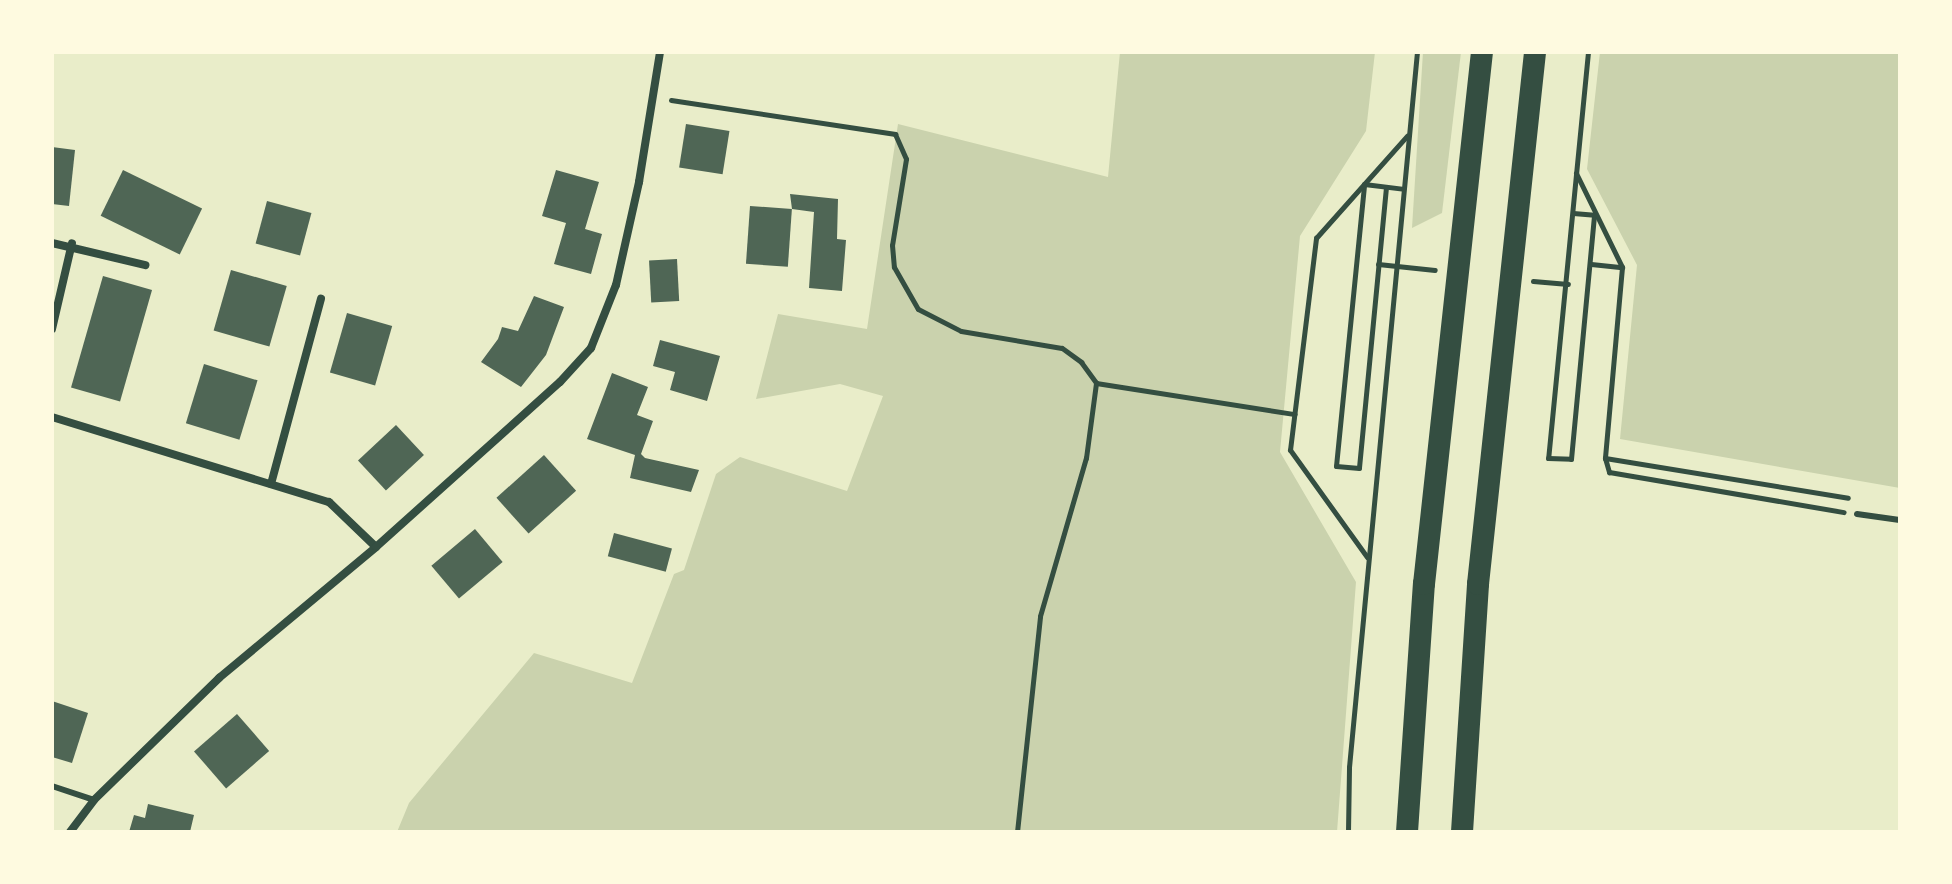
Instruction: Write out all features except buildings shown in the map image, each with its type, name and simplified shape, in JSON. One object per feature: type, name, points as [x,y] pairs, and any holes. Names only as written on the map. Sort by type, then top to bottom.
[{"type":"highway","points":[[1407,832],[1424,584],[1482,52]]},
{"type":"highway","points":[[1462,832],[1478,584],[1535,52]]},
{"type":"street","points":[[70,832],[94,800],[219,678],[376,547],[560,382],[591,348],[616,285],[654,97],[660,52]]},
{"type":"street","points":[[52,243],[145,265]]},
{"type":"street","points":[[52,329],[72,247]]},
{"type":"street","points":[[271,484],[321,299]]},
{"type":"street","points":[[52,417],[329,502],[376,547]]},
{"type":"lane","points":[[1857,514],[1900,520]]},
{"type":"lane","points":[[52,786],[94,800]]},
{"type":"path","points":[[1348,832],[1349,767],[1415,52]]},
{"type":"path","points":[[1588,52],[1548,458],[1571,459],[1594,215]]},
{"type":"path","points":[[654,97],[895,134],[906,159],[892,245],[894,267],[918,309],[961,331],[1062,348],[1081,362],[1096,383],[1086,458],[1040,616],[1017,832]]},
{"type":"path","points":[[1368,558],[1290,450],[1316,238],[1406,138]]},
{"type":"path","points":[[1576,172],[1594,215],[1622,267],[1605,461],[1609,472],[1857,514]]},
{"type":"path","points":[[1364,184],[1336,466],[1359,468],[1386,187]]},
{"type":"path","points":[[1364,184],[1402,189]]},
{"type":"path","points":[[1573,213],[1594,215]]},
{"type":"path","points":[[1591,264],[1622,267]]},
{"type":"path","points":[[1096,383],[1295,414]]},
{"type":"path","points":[[1605,461],[1853,499]]},
{"type":"green space","points":[[1120,52],[1375,52],[1366,131],[1300,236],[1280,452],[1356,582],[1337,832],[397,832],[409,803],[534,653],[632,683],[674,574],[684,570],[716,474],[740,457],[847,491],[883,396],[840,384],[756,399],[778,314],[867,329],[898,124],[1108,177]]},
{"type":"green space","points":[[1423,52],[1461,52],[1442,213],[1412,228]]},
{"type":"green space","points":[[1600,52],[1900,52],[1900,488],[1620,439],[1637,265],[1587,169]]}]
